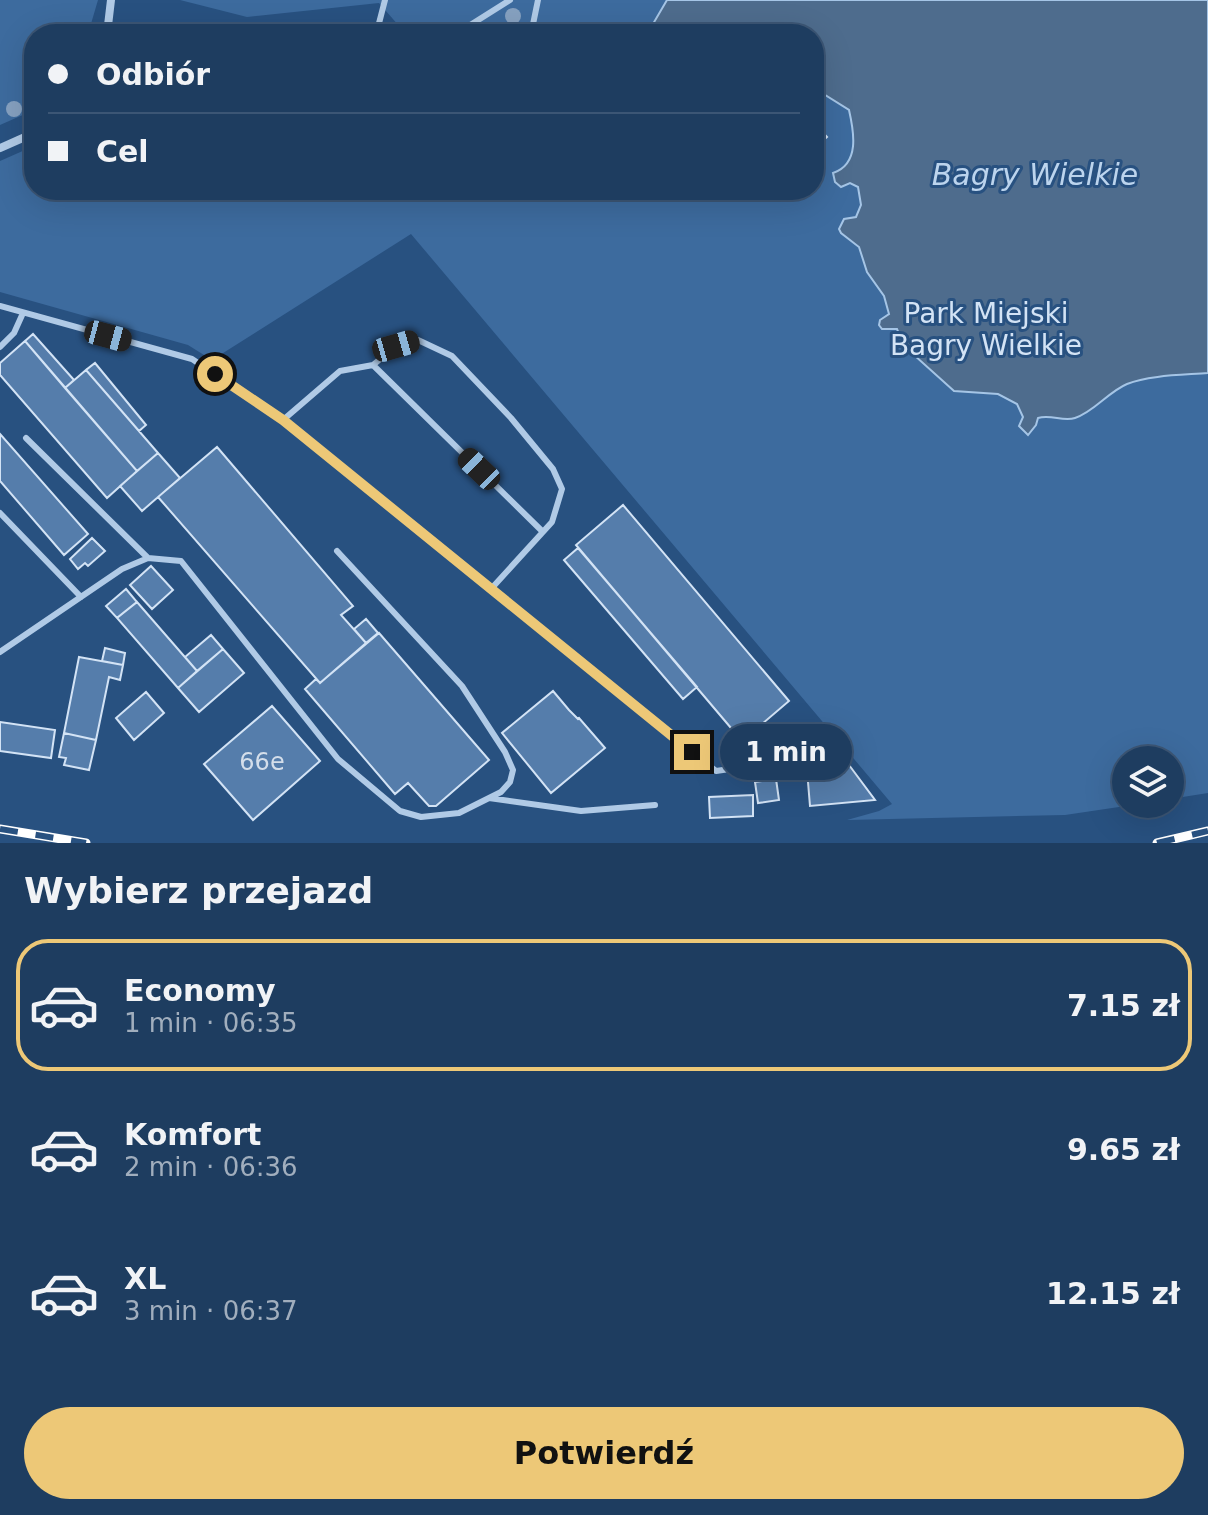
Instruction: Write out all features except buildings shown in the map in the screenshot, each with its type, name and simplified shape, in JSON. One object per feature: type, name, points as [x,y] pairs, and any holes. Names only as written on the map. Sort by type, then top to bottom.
[{"type":"street","points":[[108,24],[111,0]]},
{"type":"street","points":[[0,148],[24,137]]},
{"type":"lane","points":[[379,24],[385,0]]},
{"type":"lane","points":[[472,24],[510,0]]},
{"type":"lane","points":[[533,24],[538,0]]},
{"type":"lane","points":[[0,306],[192,359],[283,420],[716,771],[813,757]]},
{"type":"lane","points":[[0,347],[14,333],[23,313]]},
{"type":"lane","points":[[283,420],[340,371],[373,365],[396,346],[418,340],[452,356],[511,418],[553,469],[562,489],[552,522],[491,589]]},
{"type":"lane","points":[[373,365],[543,532]]},
{"type":"lane","points":[[26,438],[148,558]]},
{"type":"lane","points":[[0,513],[81,597]]},
{"type":"lane","points":[[0,652],[122,569],[148,558],[181,561],[338,759],[400,811],[421,817],[459,813],[501,792],[510,782],[513,770],[505,752],[462,686],[337,551]]},
{"type":"lane","points":[[489,798],[581,811],[655,805]]},
{"type":"green space","points":[[0,0],[98,0],[91,24],[24,24],[24,114],[0,125]]},
{"type":"green space","name":"Park Miejski Bagry Wielkie","points":[[180,0],[1208,0],[1208,793],[1184,797],[1184,746],[1112,746],[1112,808],[1065,815],[847,820],[892,804],[411,234],[212,360],[188,345],[0,292],[0,161],[24,150],[24,200],[824,200],[824,24],[397,24],[379,3],[247,17]]},
{"type":"water","name":"Bagry Wielkie","points":[[667,0],[1208,0],[1208,373],[1156,377],[1127,384],[1075,418],[1038,418],[1028,435],[1019,426],[1023,417],[1017,404],[998,394],[954,391],[904,346],[897,329],[882,329],[879,325],[880,320],[889,314],[884,296],[867,272],[859,247],[839,229],[844,219],[856,217],[861,205],[858,187],[850,183],[841,187],[835,182],[833,173],[842,169],[851,155],[852,128],[849,110],[824,94],[824,24],[653,24]]},
{"type":"railway","points":[[0,829],[86,843]]},
{"type":"railway","points":[[1157,843],[1208,831]]},
{"type":"route","points":[[215,374],[283,420],[692,752]]}]
